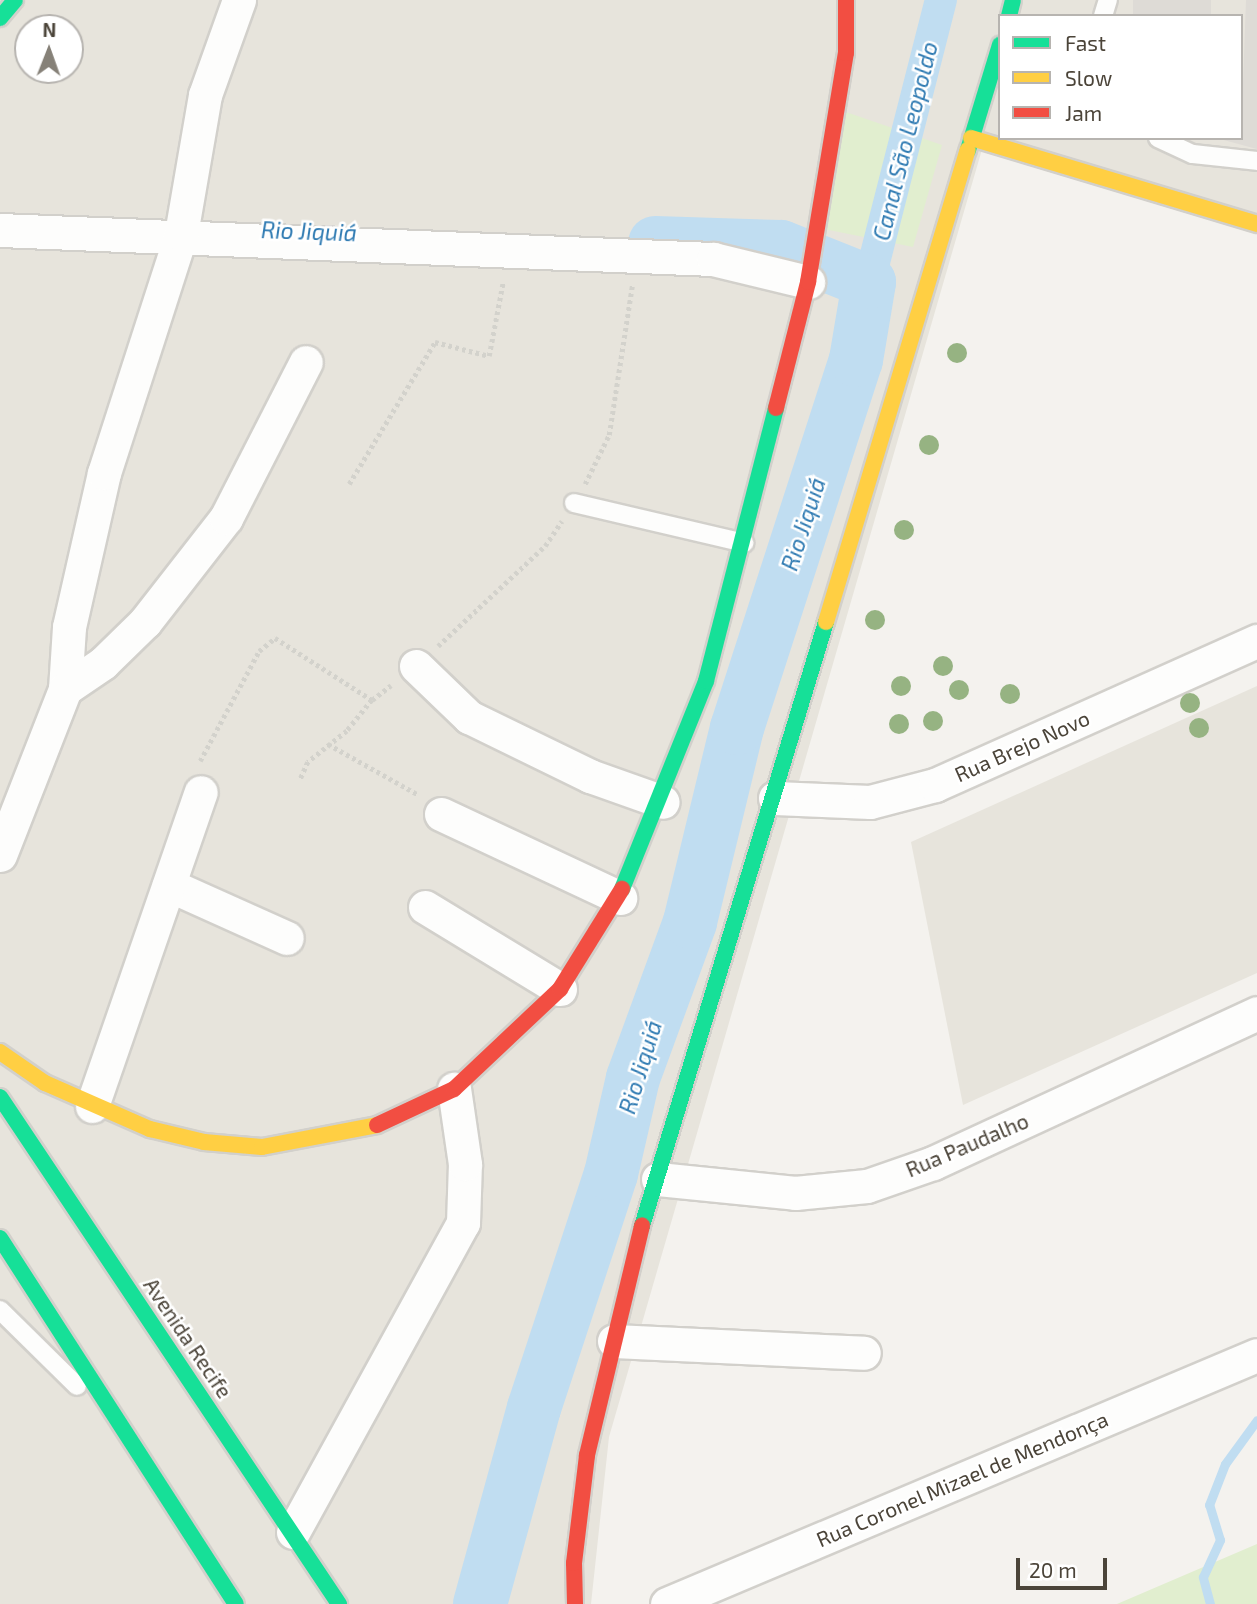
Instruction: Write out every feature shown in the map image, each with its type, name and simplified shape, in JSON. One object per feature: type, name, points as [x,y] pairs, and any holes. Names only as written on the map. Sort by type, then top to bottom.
[{"type":"main road","points":[[0,18],[15,0]]},
{"type":"main road","points":[[0,1052],[45,1083],[92,1106],[163,1133],[262,1147],[391,1122],[454,1089],[560,989],[620,898],[663,802],[706,681],[744,543],[809,277],[846,53],[845,0]]},
{"type":"main road","points":[[575,1604],[574,1563],[587,1455],[614,1341],[658,1180],[998,51]]},
{"type":"main road","points":[[971,138],[1257,224]]},
{"type":"main road","name":"Avenida Recife","points":[[0,1097],[339,1604]]},
{"type":"main road","points":[[0,1238],[236,1604]]},
{"type":"main road","points":[[18,1301],[90,1381]]},
{"type":"street","points":[[0,855],[65,689],[69,627],[104,473],[182,228],[205,95],[239,0]]},
{"type":"street","points":[[0,230],[182,228],[506,250],[713,259],[809,277]]},
{"type":"street","points":[[65,689],[137,630],[226,518],[306,362]]},
{"type":"street","name":"Rua Brejo Novo","points":[[775,798],[870,802],[935,785],[1257,640]]},
{"type":"street","points":[[416,666],[469,717],[590,776],[663,802]]},
{"type":"street","points":[[92,1106],[201,792]]},
{"type":"street","points":[[441,814],[620,898]]},
{"type":"street","points":[[169,885],[287,937]]},
{"type":"street","points":[[425,907],[560,989]]},
{"type":"street","name":"Rua Paudalho","points":[[658,1180],[795,1193],[867,1186],[933,1163],[1257,1013]]},
{"type":"street","points":[[293,1532],[459,1233],[467,1201],[454,1089]]},
{"type":"street","points":[[614,1341],[864,1353]]},
{"type":"street","name":"Rua Coronel Mizael de Mendonça","points":[[667,1604],[1257,1355]]},
{"type":"lane","points":[[1035,159],[1041,140]]},
{"type":"lane","points":[[1162,140],[1193,154],[1257,161]]},
{"type":"lane","points":[[574,503],[744,543]]},
{"type":"lane","points":[[0,1310],[125,1435]]},
{"type":"path","points":[[349,484],[435,342],[489,356],[499,326],[506,250]]},
{"type":"path","points":[[300,780],[328,744],[372,699],[416,666],[545,545],[574,503],[608,435],[636,255]]},
{"type":"path","points":[[201,792],[196,768],[259,651],[275,638],[372,699]]},
{"type":"path","points":[[328,744],[399,780],[441,814]]},
{"type":"shaded area","points":[[0,0],[1257,0],[1257,215],[985,139],[609,1437],[591,1604],[0,1604]]},
{"type":"shaded area","points":[[1257,686],[1257,973],[963,1105],[911,842]]},
{"type":"green space","points":[[840,110],[942,145],[913,247],[819,228]]},
{"type":"green space","points":[[1257,1544],[1257,1604],[1117,1604]]},
{"type":"building","points":[[1133,0],[1211,0],[1211,14],[1133,14]]},
{"type":"building","points":[[1246,0],[1257,0],[1257,149],[1224,140],[1243,140]]},
{"type":"waterway","name":"Canal São Leopoldo","points":[[869,282],[941,0]]},
{"type":"waterway","name":"Rio Jiquiá","points":[[480,1604],[534,1408],[611,1174],[633,1078],[690,922],[737,728],[856,360],[869,282],[781,247],[655,243]]},
{"type":"waterway","points":[[1210,1604],[1203,1577],[1220,1540],[1209,1505],[1225,1464],[1257,1420]]},
{"type":"traffic: fast","points":[[0,18],[15,0]]},
{"type":"traffic: fast","points":[[1010,14],[1013,0]]},
{"type":"traffic: fast","points":[[968,150],[998,52]]},
{"type":"traffic: fast","points":[[622,889],[706,681],[776,408]]},
{"type":"traffic: fast","points":[[642,1226],[826,622]]},
{"type":"traffic: fast","points":[[0,1097],[339,1604]]},
{"type":"traffic: fast","points":[[0,1238],[236,1604]]},
{"type":"traffic: slow","points":[[971,138],[1257,224]]},
{"type":"traffic: slow","points":[[826,622],[968,150]]},
{"type":"traffic: slow","points":[[0,1052],[45,1083],[150,1129],[204,1142],[262,1147],[377,1125]]},
{"type":"traffic: jam","points":[[776,408],[808,282],[846,53],[846,0]]},
{"type":"traffic: jam","points":[[377,1125],[454,1089],[560,989],[622,889]]},
{"type":"traffic: jam","points":[[575,1604],[574,1563],[587,1455],[642,1226]]}]
